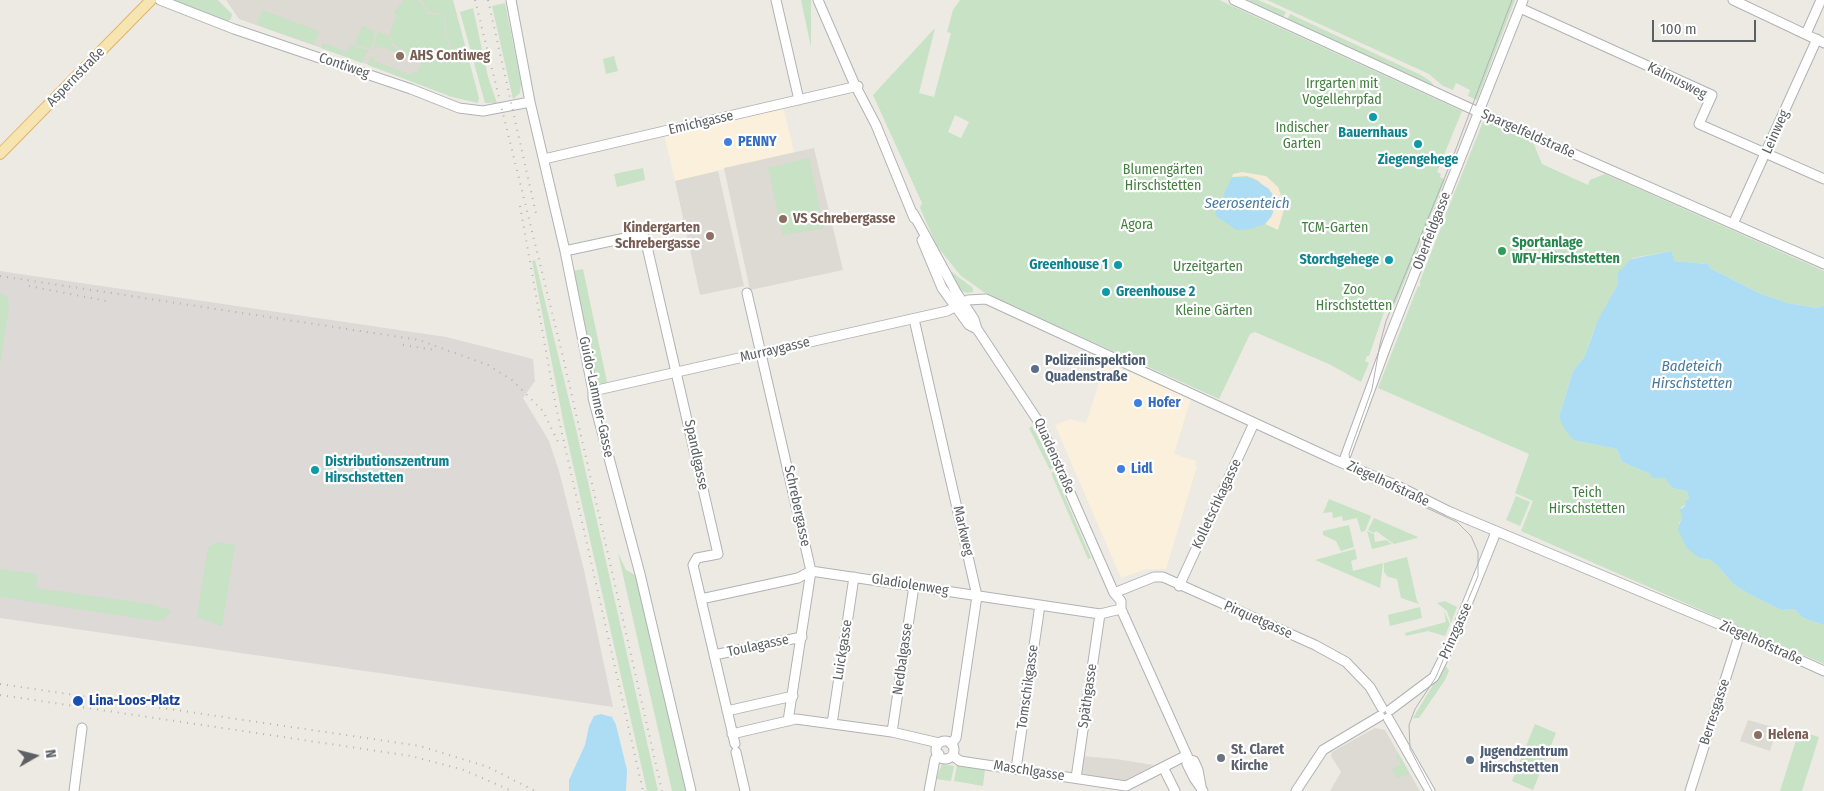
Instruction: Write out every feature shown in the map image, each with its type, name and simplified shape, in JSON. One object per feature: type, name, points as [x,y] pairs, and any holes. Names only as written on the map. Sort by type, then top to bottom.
[{"type":"main road","name":"Aspernstraße","points":[[0,154],[151,0]]},
{"type":"street","name":"Contiweg","points":[[160,0],[234,29],[466,110],[487,111],[530,102]]},
{"type":"street","name":"Guido-Lammer-Gasse","points":[[510,0],[530,102],[565,251],[593,398],[636,559],[691,791]]},
{"type":"street","points":[[776,0],[799,100]]},
{"type":"street","name":"Quadenstraße","points":[[818,0],[854,83],[858,86]]},
{"type":"street","name":"Quadenstraße","points":[[822,0],[913,213],[928,256],[942,288],[960,305],[969,326],[977,329],[1040,424],[1114,593],[1112,598],[1115,606],[1120,609],[1188,758],[1187,764],[1190,771],[1202,788]]},
{"type":"street","name":"Spargelfeldstraße","points":[[1234,0],[1478,112],[1824,264]]},
{"type":"street","points":[[1733,0],[1820,41]]},
{"type":"street","points":[[1806,34],[1821,0]]},
{"type":"street","name":"Oberfeldgasse","points":[[1343,463],[1478,112],[1522,4]]},
{"type":"street","name":"Kalmusweg","points":[[1522,4],[1712,95],[1700,124],[1824,179]]},
{"type":"street","name":"Leinweg","points":[[1734,224],[1820,41]]},
{"type":"street","name":"Emichgasse","points":[[544,159],[858,86]]},
{"type":"street","name":"Spandlgasse","points":[[565,251],[639,235],[646,238],[718,554],[697,558],[694,562],[745,791]]},
{"type":"street","name":"Schrebergasse","points":[[747,293],[775,422],[780,431],[811,571],[788,721]]},
{"type":"street","name":"Ziegelhofstraße","points":[[960,305],[968,300],[986,299],[1254,423],[1400,487],[1432,504],[1740,633],[1824,671]]},
{"type":"street","name":"Murraygasse","points":[[593,391],[914,319],[960,305]]},
{"type":"street","name":"Markweg","points":[[914,319],[977,596],[956,738],[952,744]]},
{"type":"street","name":"Kolletschkagasse","points":[[1179,586],[1254,423]]},
{"type":"street","name":"Prinzgasse","points":[[1296,791],[1323,750],[1385,713],[1434,677],[1460,623],[1496,532]]},
{"type":"street","name":"Gladiolenweg","points":[[701,599],[798,578],[811,571],[1100,614],[1120,609]]},
{"type":"street","name":"Luickgasse","points":[[832,724],[854,577]]},
{"type":"street","name":"Pirquetgasse","points":[[1114,593],[1154,577],[1163,577],[1179,586],[1315,645],[1346,662],[1370,687],[1430,791]]},
{"type":"street","name":"Nedbalgasse","points":[[892,732],[914,586]]},
{"type":"street","name":"Tomschikgasse","points":[[1016,769],[1040,605]]},
{"type":"street","name":"Späthgasse","points":[[1076,778],[1100,614]]},
{"type":"street","name":"Berresgasse","points":[[1690,791],[1740,633]]},
{"type":"street","name":"Toulagasse","points":[[714,655],[802,637]]},
{"type":"street","points":[[727,711],[793,696]]},
{"type":"street","points":[[735,743],[796,719],[892,732],[938,743],[944,741],[952,744],[953,756],[945,758],[938,754]]},
{"type":"street","points":[[74,791],[82,728]]},
{"type":"street","points":[[929,791],[935,759],[938,754],[938,743]]},
{"type":"street","name":"Maschlgasse","points":[[953,756],[960,761],[1126,786],[1163,767],[1188,758]]},
{"type":"street","points":[[1163,767],[1174,791]]},
{"type":"shaded area","name":"AHS Contiweg","points":[[226,0],[444,0],[468,94],[415,81],[239,19]]},
{"type":"shaded area","points":[[783,106],[794,152],[675,181],[664,134]]},
{"type":"shaded area","name":"VS Schrebergasse","points":[[814,148],[843,270],[750,290],[724,168]]},
{"type":"shaded area","name":"Kindergarten Schrebergasse","points":[[718,171],[744,286],[700,295],[675,181]]},
{"type":"shaded area","points":[[0,271],[446,337],[533,359],[535,381],[523,398],[549,441],[559,471],[584,570],[613,707],[0,618]]},
{"type":"shaded area","points":[[1106,362],[1191,398],[1174,454],[1196,461],[1195,465],[1197,466],[1166,569],[1147,569],[1121,578],[1055,425],[1070,419],[1086,423]]},
{"type":"shaded area","name":"Helena","points":[[1748,720],[1777,728],[1770,751],[1740,741]]},
{"type":"shaded area","points":[[1375,728],[1385,730],[1420,791],[1330,791],[1341,772],[1331,756],[1332,752]]},
{"type":"shaded area","points":[[1082,756],[1154,765],[1125,780],[1081,774]]},
{"type":"green space","points":[[170,0],[218,0],[232,14],[231,19],[228,21],[218,19]]},
{"type":"green space","points":[[404,0],[418,0],[429,14],[444,15],[445,33],[451,53],[448,59],[441,59],[430,52],[407,52],[391,42],[389,36],[397,14],[394,12]]},
{"type":"green space","points":[[421,0],[453,0],[479,98],[478,103],[452,97],[368,65],[370,58],[375,56],[374,61],[412,75],[414,71],[418,72],[422,62],[380,46],[378,49],[374,48],[378,32],[387,35],[393,47],[405,52],[432,54],[445,62],[451,59],[454,54],[447,37],[445,14],[430,12]]},
{"type":"green space","points":[[801,0],[811,0],[811,47]]},
{"type":"green space","name":"Blumengärten Hirschstetten","points":[[960,0],[1219,0],[1462,111],[1437,172],[1445,180],[1392,312],[1385,309],[1369,356],[1367,356],[1365,361],[1369,363],[1361,382],[1331,365],[1255,332],[1250,334],[1219,399],[985,293],[960,275],[937,246],[920,208],[922,203],[873,95],[935,28],[919,93],[934,97],[951,33],[947,32],[953,10]],"holes":[[[955,115],[969,122],[961,138],[948,132]]]},
{"type":"green space","points":[[1248,0],[1258,0],[1286,12],[1282,20]]},
{"type":"green space","points":[[1267,0],[1515,0],[1477,100],[1468,96],[1470,90],[1456,83],[1453,90],[1443,86],[1429,74]]},
{"type":"green space","points":[[505,3],[521,83],[520,93],[513,99],[492,6]]},
{"type":"green space","points":[[473,8],[488,77],[497,103],[485,103],[460,12]]},
{"type":"green space","points":[[262,10],[319,31],[314,45],[257,25]]},
{"type":"green space","points":[[1290,14],[1421,75],[1438,90],[1286,22]]},
{"type":"green space","points":[[362,26],[375,31],[371,49],[355,45]]},
{"type":"green space","points":[[323,43],[347,52],[350,45],[370,51],[366,53],[362,63],[321,48]]},
{"type":"green space","points":[[614,56],[618,71],[606,74],[603,59]]},
{"type":"green space","name":"Teich Hirschstetten","points":[[1486,121],[1533,142],[1542,164],[1588,185],[1590,180],[1605,174],[1824,271],[1824,306],[1818,308],[1788,303],[1761,294],[1710,268],[1708,264],[1673,261],[1672,251],[1632,258],[1595,327],[1585,356],[1573,371],[1559,417],[1573,440],[1617,449],[1622,462],[1650,474],[1665,477],[1672,488],[1687,491],[1689,499],[1686,505],[1681,507],[1683,517],[1679,523],[1691,550],[1699,558],[1710,560],[1717,565],[1733,584],[1749,594],[1781,610],[1794,609],[1803,618],[1824,625],[1824,664],[1521,531],[1533,501],[1515,493],[1529,454],[1378,388],[1418,286],[1420,287],[1420,281],[1444,220],[1446,221],[1445,216],[1483,122]]},
{"type":"green space","points":[[809,158],[824,228],[783,235],[768,168]]},
{"type":"green space","points":[[643,168],[645,180],[617,187],[614,174]]},
{"type":"green space","points":[[535,260],[576,429],[658,791],[647,791],[564,425],[532,261]]},
{"type":"green space","points":[[583,269],[607,382],[602,384],[597,382],[572,271]]},
{"type":"green space","points":[[952,272],[973,288],[973,292],[961,291],[951,274]]},
{"type":"green space","points":[[0,293],[8,298],[9,306],[0,366]]},
{"type":"green space","points":[[1032,426],[1053,468],[1050,470],[1029,428]]},
{"type":"green space","points":[[1054,472],[1091,558],[1088,559],[1051,473]]},
{"type":"green space","points":[[1516,496],[1530,502],[1520,526],[1506,520]]},
{"type":"green space","points":[[1329,499],[1371,516],[1365,531],[1361,532],[1357,518],[1343,521],[1342,516],[1333,518],[1332,512],[1323,513]]},
{"type":"green space","points":[[1374,518],[1418,537],[1394,544],[1376,531],[1374,533],[1368,530]]},
{"type":"green space","points":[[1349,525],[1354,547],[1341,551],[1336,541],[1323,535],[1323,531]]},
{"type":"green space","points":[[1367,531],[1374,534],[1375,542],[1386,540],[1392,544],[1372,549]]},
{"type":"green space","points":[[218,542],[235,545],[222,626],[197,617],[208,547]]},
{"type":"green space","points":[[1355,549],[1357,559],[1351,561],[1353,571],[1383,563],[1380,588],[1315,560]]},
{"type":"green space","points":[[618,553],[626,570],[637,576],[687,791],[672,791]]},
{"type":"green space","points":[[1407,557],[1419,604],[1401,598],[1397,579],[1388,577],[1384,572],[1384,563]]},
{"type":"green space","points":[[0,569],[37,574],[36,588],[150,604],[171,610],[165,619],[155,621],[0,597]]},
{"type":"green space","points":[[1445,601],[1457,607],[1451,623],[1447,611],[1437,603]]},
{"type":"green space","points":[[1420,607],[1422,618],[1390,626],[1388,615]]},
{"type":"green space","points":[[1444,611],[1450,624],[1445,636],[1428,631],[1406,636],[1405,633],[1446,622]]},
{"type":"green space","points":[[1445,665],[1449,671],[1445,680],[1419,718],[1413,718]]},
{"type":"green space","points":[[1535,724],[1556,733],[1533,790],[1512,781]]},
{"type":"green space","points":[[1799,731],[1819,737],[1802,791],[1780,791]]},
{"type":"green space","points":[[1398,753],[1410,774],[1397,778],[1392,769],[1401,764],[1396,755]]},
{"type":"green space","points":[[942,764],[954,766],[951,781],[936,779]]},
{"type":"green space","points":[[957,765],[985,769],[983,786],[954,781]]},
{"type":"sand","points":[[1242,172],[1266,176],[1278,187],[1285,206],[1278,230],[1265,224],[1273,213],[1274,202],[1272,193],[1257,180],[1247,176],[1232,177],[1233,174]]},
{"type":"water","name":"Seerosenteich","points":[[1232,177],[1252,178],[1269,189],[1273,197],[1274,209],[1271,217],[1265,224],[1250,229],[1237,230],[1217,217],[1215,214]]},
{"type":"water","name":"Badeteich Hirschstetten","points":[[1672,251],[1674,261],[1708,264],[1710,268],[1761,294],[1788,303],[1817,308],[1824,306],[1824,625],[1803,618],[1794,609],[1781,610],[1749,594],[1733,584],[1717,565],[1710,560],[1699,558],[1686,547],[1678,529],[1682,517],[1680,510],[1686,505],[1685,501],[1689,499],[1687,491],[1672,488],[1665,478],[1653,478],[1650,474],[1622,462],[1617,449],[1573,440],[1559,417],[1573,371],[1585,356],[1597,322],[1618,284],[1618,273],[1631,259]]},
{"type":"water","points":[[601,714],[612,717],[616,725],[627,770],[626,791],[569,791],[569,780],[585,745],[589,726],[594,716]]},
{"type":"tram line","points":[[1432,791],[1410,749],[1409,725],[1415,709],[1436,677],[1478,576],[1478,552],[1471,536],[1457,522],[1358,476],[1351,467],[1349,454],[1372,389],[1386,321],[1451,162],[1512,0]]},
{"type":"railway","points":[[475,0],[564,361],[662,791]]},
{"type":"railway","points":[[488,0],[537,218]]},
{"type":"railway","points":[[520,206],[556,407],[643,791]]},
{"type":"railway","points":[[0,276],[419,340],[488,365],[512,380],[543,411],[558,442]]},
{"type":"railway","points":[[29,286],[106,301]]},
{"type":"railway","points":[[403,345],[435,350]]},
{"type":"railway","points":[[0,684],[420,746],[488,767],[535,791]]},
{"type":"railway","points":[[0,695],[411,756],[464,770],[512,791]]},
{"type":"place","name":"AHS Contiweg","points":[[400,56]]},
{"type":"place","name":"Bauernhaus","points":[[1373,117]]},
{"type":"place","name":"PENNY","points":[[728,142]]},
{"type":"place","name":"Ziegengehege","points":[[1418,144]]},
{"type":"place","name":"VS Schrebergasse","points":[[783,219]]},
{"type":"place","name":"Kindergarten Schrebergasse","points":[[710,236]]},
{"type":"place","name":"Sportanlage WFV-Hirschstetten","points":[[1502,251]]},
{"type":"place","name":"Storchgehege","points":[[1389,260]]},
{"type":"place","name":"Greenhouse 1","points":[[1118,265]]},
{"type":"place","name":"Greenhouse 2","points":[[1106,292]]},
{"type":"place","name":"Polizeiinspektion Quadenstraße","points":[[1035,369]]},
{"type":"place","name":"Hofer","points":[[1138,403]]},
{"type":"place","name":"Lidl","points":[[1121,469]]},
{"type":"place","name":"Distributionszentrum Hirschstetten","points":[[315,470]]},
{"type":"place","name":"Lina-Loos-Platz","points":[[78,701]]},
{"type":"place","name":"Helena","points":[[1758,735]]},
{"type":"place","name":"St. Claret Kirche","points":[[1221,758]]},
{"type":"place","name":"Jugendzentrum Hirschstetten","points":[[1470,760]]},
{"type":"park label","name":"Irrgarten mit Vogellehrpfad","points":[[1342,92]]},
{"type":"park label","name":"Indischer Garten","points":[[1302,136]]},
{"type":"park label","name":"Agora","points":[[1137,225]]},
{"type":"park label","name":"TCM-Garten","points":[[1335,228]]},
{"type":"park label","name":"Urzeitgarten","points":[[1208,267]]},
{"type":"park label","name":"Zoo Hirschstetten","points":[[1354,298]]},
{"type":"park label","name":"Kleine Gärten","points":[[1214,311]]}]
